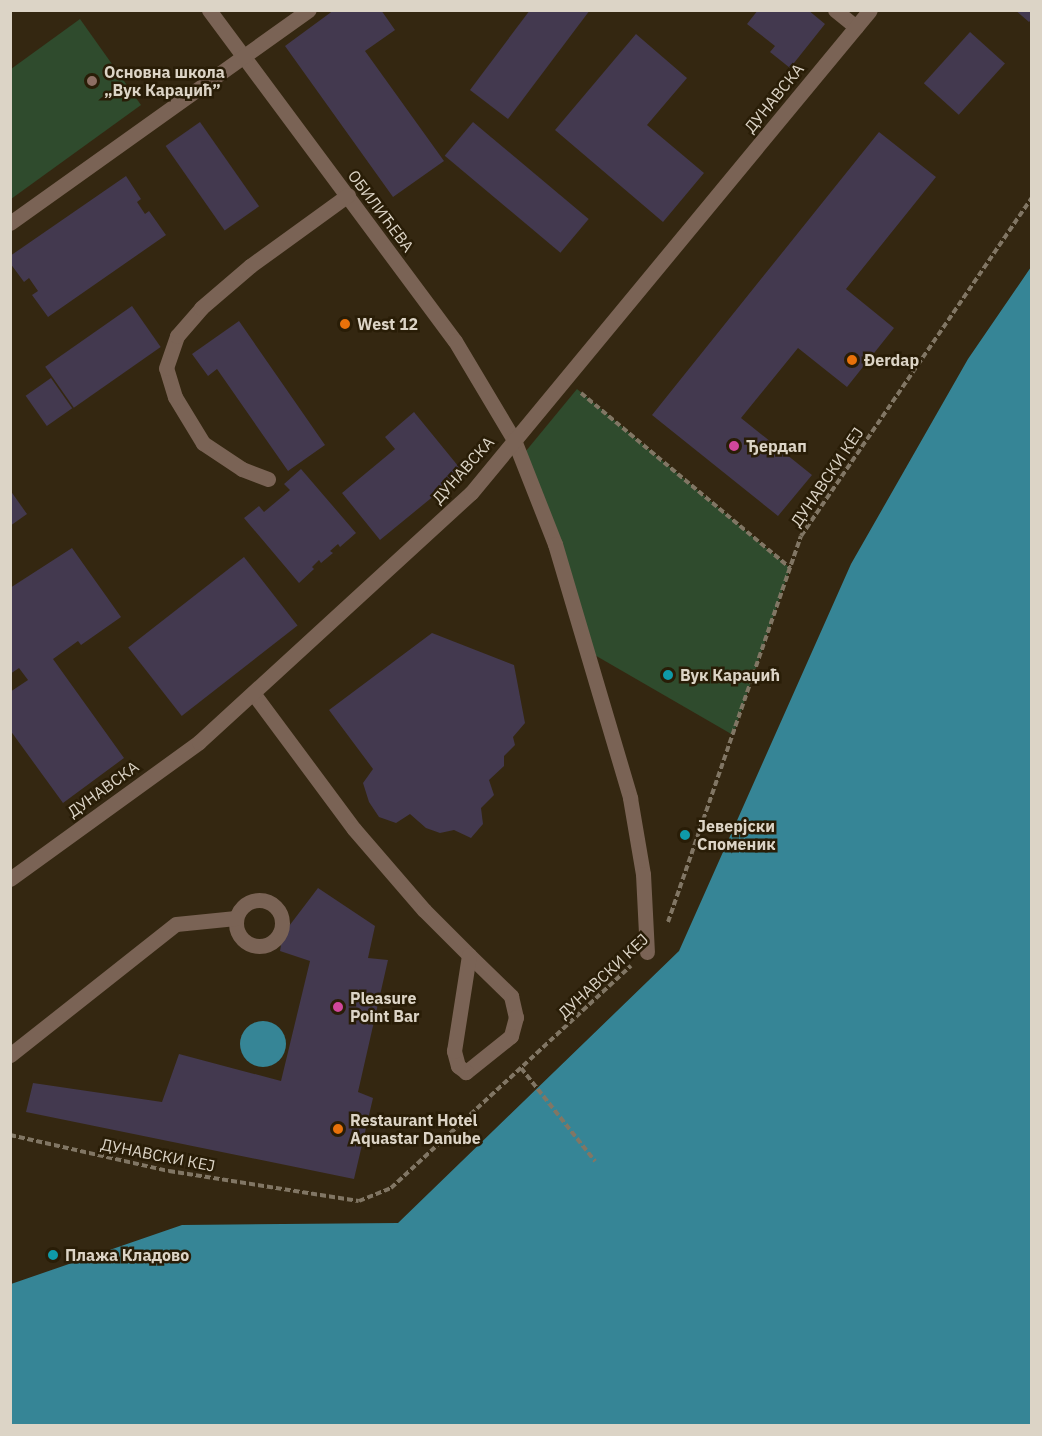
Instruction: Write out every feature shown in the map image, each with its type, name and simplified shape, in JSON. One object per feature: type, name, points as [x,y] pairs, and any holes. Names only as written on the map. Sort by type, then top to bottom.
[{"type":"street","name":"ОБИЛИЋЕВА","points":[[209,10],[455,340],[514,440],[555,544],[630,798],[644,874],[647,952]]},
{"type":"street","points":[[10,223],[309,10]]},
{"type":"street","points":[[835,10],[856,27]]},
{"type":"street","name":"ДУНАВСКА","points":[[10,879],[199,742],[471,493],[870,10]]},
{"type":"street","points":[[268,479],[242,468],[203,443],[175,397],[166,368],[177,336],[201,308],[250,266],[348,195]]},
{"type":"street","points":[[253,693],[354,829],[424,910],[470,955],[510,996],[516,1017],[511,1036],[466,1072],[458,1066],[454,1051],[470,955]]},
{"type":"street","points":[[10,1055],[176,924],[236,918]]},
{"type":"path","name":"ДУНАВСКИ КЕЈ","points":[[10,1136],[169,1171],[359,1201],[391,1188],[662,939],[801,536],[1032,197]]},
{"type":"path","points":[[565,379],[790,568]]},
{"type":"path","points":[[521,1068],[595,1161]]},
{"type":"green space","points":[[80,19],[141,105],[11,199],[11,69]]},
{"type":"green space","points":[[577,389],[790,568],[733,735],[586,650],[521,457]]},
{"type":"water","points":[[1031,267],[1031,1425],[11,1425],[11,1284],[182,1225],[398,1223],[679,951],[851,564],[968,359]]},
{"type":"water","points":[[263,1021],[279,1028],[286,1044],[279,1060],[263,1067],[247,1060],[240,1044],[247,1028]]},
{"type":"building","points":[[334,10],[381,10],[395,30],[365,51],[444,161],[393,197],[285,46]]},
{"type":"building","points":[[530,10],[590,10],[508,119],[470,90]]},
{"type":"building","points":[[758,10],[808,10],[825,24],[790,68],[770,52],[775,46],[747,24]]},
{"type":"building","points":[[1015,10],[1032,10],[1032,19],[1029,22]]},
{"type":"building","points":[[970,32],[1005,63],[959,115],[924,83]]},
{"type":"building","points":[[636,34],[687,78],[647,125],[704,173],[663,222],[555,130]]},
{"type":"building","points":[[200,122],[259,206],[225,230],[166,146]]},
{"type":"building","points":[[473,122],[589,219],[560,253],[445,156]]},
{"type":"building","points":[[879,132],[936,177],[846,289],[894,328],[847,387],[798,348],[741,418],[812,475],[778,516],[652,415]]},
{"type":"building","points":[[126,176],[141,199],[137,202],[145,214],[149,211],[166,235],[48,317],[32,295],[38,291],[29,278],[24,282],[10,263],[10,256]]},
{"type":"building","points":[[132,306],[161,347],[74,408],[45,367]]},
{"type":"building","points":[[239,321],[325,445],[288,471],[217,369],[208,376],[192,354]]},
{"type":"building","points":[[51,378],[72,408],[47,426],[26,396]]},
{"type":"building","points":[[414,412],[463,472],[380,540],[342,493],[395,449],[385,437]]},
{"type":"building","points":[[301,469],[356,533],[340,547],[338,544],[330,551],[333,553],[321,563],[319,560],[312,567],[314,569],[299,583],[244,518],[259,506],[264,512],[290,490],[284,484]]},
{"type":"building","points":[[10,490],[27,514],[10,526]]},
{"type":"building","points":[[72,548],[121,617],[81,645],[78,641],[53,659],[124,758],[63,803],[10,730],[10,692],[28,680],[19,668],[10,674],[10,588]]},
{"type":"building","points":[[244,557],[298,626],[182,716],[128,648]]},
{"type":"building","points":[[432,633],[514,665],[525,723],[513,737],[515,745],[504,756],[504,766],[489,780],[494,795],[481,808],[483,824],[471,838],[454,830],[440,833],[426,828],[410,814],[396,823],[379,817],[369,802],[363,783],[373,769],[329,710]]},
{"type":"building","name":"Pleasure Point Bar","points":[[318,888],[375,926],[368,958],[388,960],[358,1092],[373,1098],[354,1179],[26,1112],[33,1083],[162,1102],[179,1054],[281,1081],[310,961],[280,951],[283,934]]},
{"type":"place","name":"Основна школа „Вук Караџић”","points":[[92,81]]},
{"type":"place","name":"West 12","points":[[345,324]]},
{"type":"place","name":"Đerdap","points":[[852,360]]},
{"type":"place","name":"Ђердап","points":[[734,446]]},
{"type":"place","name":"Вук Караџић","points":[[668,675]]},
{"type":"place","name":"Јеверјски Споменик","points":[[685,835]]},
{"type":"place","name":"Pleasure Point Bar","points":[[338,1007]]},
{"type":"place","name":"Restaurant Hotel Aquastar Danube","points":[[338,1129]]},
{"type":"place","name":"Плажа Кладово","points":[[53,1255]]}]
